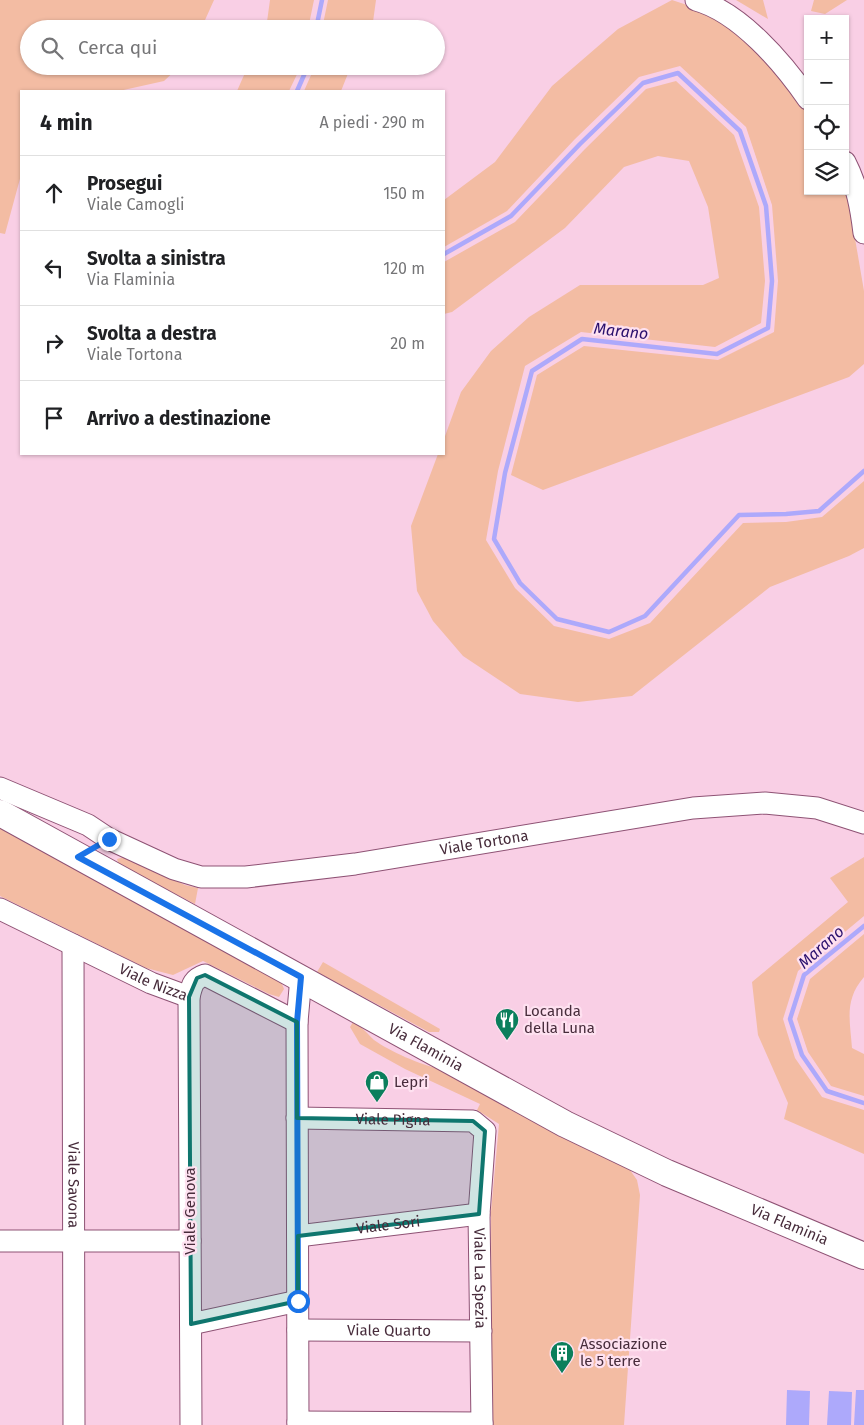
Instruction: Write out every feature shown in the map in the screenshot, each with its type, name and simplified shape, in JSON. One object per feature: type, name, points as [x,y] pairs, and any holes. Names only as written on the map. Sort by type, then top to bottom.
[{"type":"main road","name":"Via Flaminia","points":[[0,813],[565,1124],[667,1173],[864,1256]]},
{"type":"street","points":[[696,0],[722,12],[743,26],[774,56],[804,93]]},
{"type":"street","points":[[849,170],[854,180],[864,233]]},
{"type":"street","name":"Viale Tortona","points":[[0,788],[88,825],[109,839],[174,869],[201,877],[246,877],[355,864],[694,808],[774,804],[817,808],[864,823]]},
{"type":"street","points":[[78,857],[109,839]]},
{"type":"street","name":"Viale Nizza","points":[[0,909],[151,983],[190,997],[196,978],[205,975],[297,1022]]},
{"type":"street","name":"Viale Savona","points":[[74,945],[74,1425]]},
{"type":"street","points":[[301,977],[297,1022],[298,1423],[482,1424]]},
{"type":"street","name":"Viale Genova","points":[[190,997],[191,1425]]},
{"type":"street","name":"Viale Pigna","points":[[297,1118],[473,1120],[485,1131]]},
{"type":"street","name":"Viale La Spezia","points":[[482,1424],[479,1214],[485,1131]]},
{"type":"street","name":"Viale Sori","points":[[298,1236],[479,1214]]},
{"type":"street","points":[[0,1241],[190,1241]]},
{"type":"street","points":[[191,1324],[298,1301]]},
{"type":"street","name":"Viale Quarto","points":[[298,1330],[481,1331]]},
{"type":"highlighted area","points":[[205,975],[297,1022],[297,1118],[473,1121],[485,1131],[479,1214],[298,1236],[298,1301],[191,1324],[189,997],[197,978]]},
{"type":"shaded area","points":[[0,0],[214,0],[205,20],[20,20],[20,75],[170,75],[164,81],[124,90],[20,90],[20,179],[5,234],[0,233]]},
{"type":"shaded area","points":[[270,0],[314,0],[310,20],[267,20]]},
{"type":"shaded area","points":[[328,0],[376,0],[373,20],[324,20]]},
{"type":"shaded area","points":[[672,0],[699,9],[719,20],[758,53],[804,110],[804,195],[848,195],[864,291],[864,364],[849,377],[543,490],[511,475],[537,375],[584,346],[718,360],[774,332],[778,281],[772,205],[746,127],[680,66],[639,77],[575,139],[507,211],[445,246],[445,199],[495,162],[552,86],[618,29]]},
{"type":"shaded area","points":[[736,0],[763,0],[768,19]]},
{"type":"shaded area","points":[[814,0],[847,0],[825,14],[811,11]]},
{"type":"shaded area","points":[[244,75],[297,75],[289,90],[237,90]]},
{"type":"shaded area","points":[[311,75],[347,75],[341,90],[304,90]]},
{"type":"shaded area","points":[[676,81],[734,135],[759,207],[765,281],[761,323],[715,347],[581,332],[525,366],[498,471],[486,540],[515,588],[554,626],[609,639],[650,623],[743,523],[786,522],[822,517],[864,481],[864,548],[849,556],[770,587],[632,696],[578,702],[520,694],[463,656],[433,621],[417,591],[411,526],[438,455],[445,455],[445,436],[461,392],[491,351],[529,317],[580,285],[703,285],[719,278],[708,207],[689,161],[658,156],[624,167],[565,228],[452,312],[445,314],[445,261],[515,222],[646,89]]},
{"type":"shaded area","points":[[0,826],[280,979],[284,989],[279,997],[269,994],[203,961],[173,975],[146,968],[0,896]]},
{"type":"shaded area","points":[[124,857],[185,885],[198,888],[195,904],[119,865],[117,859]]},
{"type":"shaded area","points":[[864,857],[864,916],[798,971],[783,1019],[795,1058],[822,1097],[864,1110],[864,1154],[784,1119],[788,1103],[758,1035],[752,982],[848,902],[830,878]]},
{"type":"shaded area","points":[[864,934],[864,977],[853,994],[850,1019],[852,1048],[864,1054],[864,1096],[831,1086],[808,1052],[797,1019],[810,979]]},
{"type":"shaded area","points":[[323,962],[440,1029],[439,1032],[429,1032],[317,972]]},
{"type":"shaded area","points":[[353,1022],[388,1049],[415,1061],[440,1069],[630,1170],[637,1180],[640,1195],[624,1425],[492,1425],[491,1212],[499,1124],[477,1110],[480,1104],[405,1069],[360,1044],[350,1027]]},
{"type":"shaded area","points":[[787,1390],[810,1391],[809,1425],[786,1425]]},
{"type":"shaded area","points":[[856,1390],[864,1390],[864,1425],[854,1425]]},
{"type":"shaded area","points":[[829,1391],[852,1392],[851,1425],[827,1425]]},
{"type":"waterway","name":"Marano","points":[[318,20],[322,0]]},
{"type":"waterway","name":"Marano","points":[[445,253],[511,216],[580,144],[643,83],[678,73],[740,131],[766,206],[772,281],[768,328],[717,354],[582,339],[532,371],[505,473],[494,539],[520,583],[557,619],[609,632],[645,616],[739,515],[819,511],[864,471]]},
{"type":"waterway","name":"Marano","points":[[297,90],[304,75]]},
{"type":"waterway","name":"Marano","points":[[864,926],[804,975],[790,1019],[802,1055],[827,1091],[864,1103]]},
{"type":"place","name":"Locanda della Luna","points":[[507,1041]]},
{"type":"place","name":"Lepri","points":[[377,1103]]},
{"type":"place","name":"Associazione le 5 terre","points":[[562,1374]]},
{"type":"route","points":[[109,839],[78,857],[301,977],[297,1022],[298,1301]]}]
